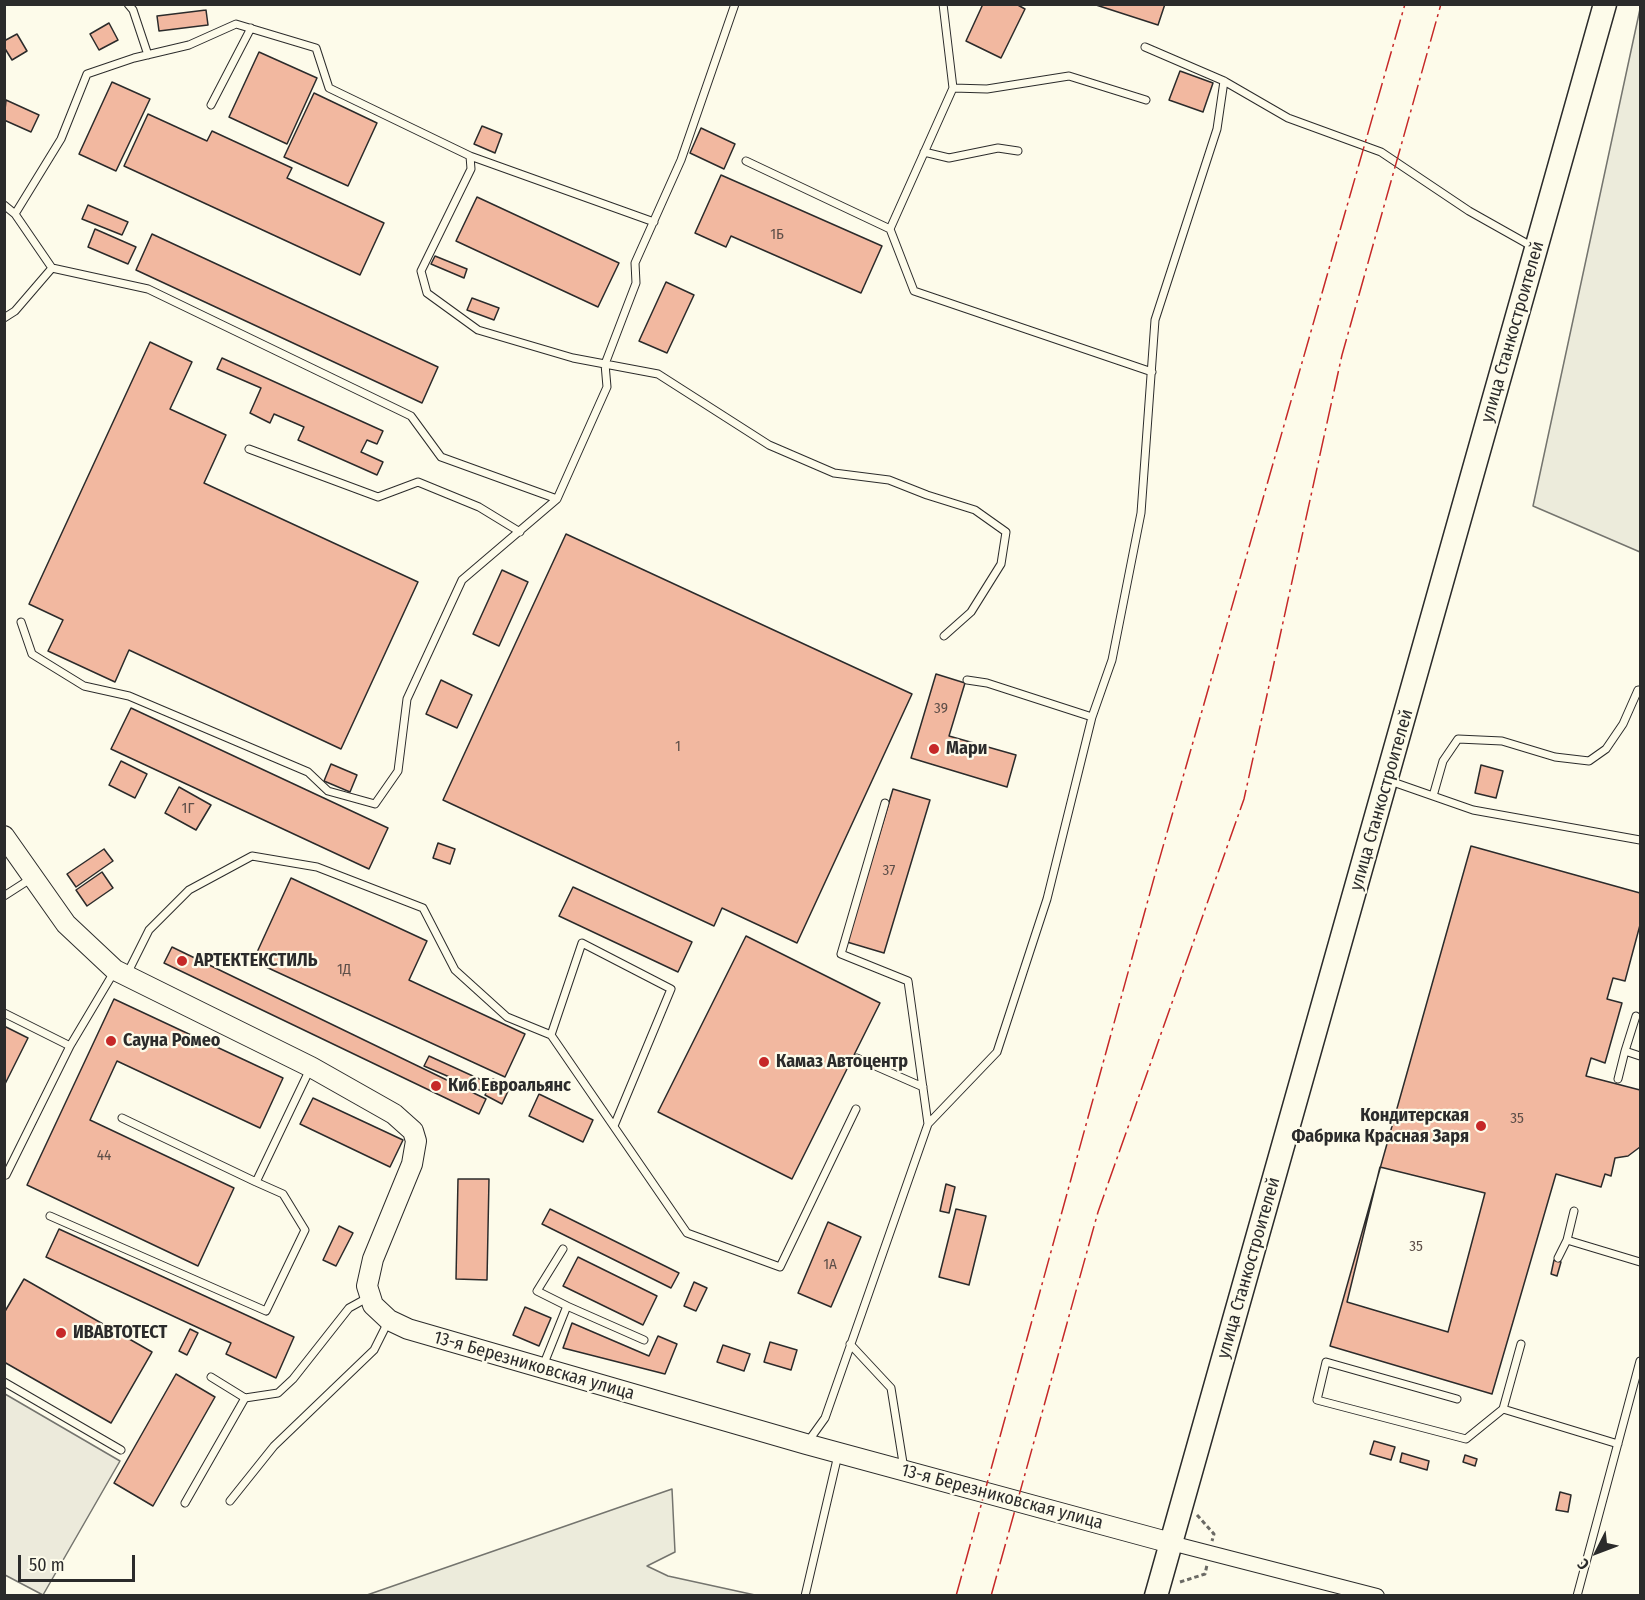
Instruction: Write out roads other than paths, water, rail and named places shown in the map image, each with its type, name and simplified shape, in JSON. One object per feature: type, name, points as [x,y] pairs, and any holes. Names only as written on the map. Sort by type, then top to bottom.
[{"type":"main road","name":"улица Станкостроителей","points":[[1156,1596],[1605,4]]},
{"type":"street","points":[[4,836],[66,924],[121,973],[311,1067],[394,1114],[408,1125],[416,1138],[412,1164],[369,1274],[369,1297]]},
{"type":"street","name":"13-я Березниковская улица","points":[[369,1297],[377,1311],[408,1329],[542,1369],[1171,1544],[1377,1596]]},
{"type":"lane","points":[[128,4],[133,10],[148,55]]},
{"type":"lane","points":[[21,622],[32,654],[84,686],[129,696],[308,772],[328,791],[375,804],[398,771],[407,699],[462,580],[557,500],[607,387],[605,364],[636,282],[635,263],[681,160],[735,4]]},
{"type":"lane","points":[[890,229],[953,88],[944,4]]},
{"type":"lane","points":[[15,214],[61,139],[87,74],[189,45],[236,24],[316,48],[329,88],[470,156],[654,222]]},
{"type":"lane","points":[[211,105],[250,28]]},
{"type":"lane","points":[[1145,47],[1224,81],[1288,118],[1381,152],[1469,211],[1537,249]]},
{"type":"lane","points":[[953,88],[987,89],[1069,76],[1146,100]]},
{"type":"lane","points":[[806,1444],[825,1418],[928,1124],[996,1052],[1047,899],[1092,717],[1112,660],[1141,513],[1155,320],[1217,129],[1224,81]]},
{"type":"lane","points":[[924,152],[949,158],[998,148],[1018,151]]},
{"type":"lane","points":[[470,156],[471,169],[421,270],[427,293],[478,330],[573,358],[658,374],[769,445],[834,473],[889,480],[975,510],[1006,532],[1000,564],[971,612],[944,636]]},
{"type":"lane","points":[[746,161],[890,229],[914,291],[1152,372]]},
{"type":"lane","points":[[4,204],[15,214],[52,268],[148,289],[411,416],[441,457],[557,500]]},
{"type":"lane","points":[[4,318],[15,311],[52,268]]},
{"type":"lane","points":[[249,449],[378,497],[418,482],[479,507],[520,532]]},
{"type":"lane","points":[[967,680],[987,683],[1092,717]]},
{"type":"lane","points":[[1432,796],[1443,761],[1458,739],[1502,741],[1555,757],[1589,761],[1606,749],[1623,724],[1638,690],[1641,690]]},
{"type":"lane","points":[[1387,780],[1473,810],[1641,840]]},
{"type":"lane","points":[[885,803],[841,954],[908,981],[928,1124]]},
{"type":"lane","points":[[6,1174],[70,1046],[149,930],[189,890],[252,856],[316,867],[423,908],[455,970],[507,1017],[550,1035],[687,1233],[780,1268],[856,1109]]},
{"type":"lane","points":[[4,896],[32,878]]},
{"type":"lane","points":[[550,1035],[582,943],[671,989],[614,1126]]},
{"type":"lane","points":[[4,1013],[70,1046]]},
{"type":"lane","points":[[1618,1079],[1636,1016]]},
{"type":"lane","points":[[1625,1051],[1641,1056]]},
{"type":"lane","points":[[857,1058],[923,1087]]},
{"type":"lane","points":[[256,1182],[311,1067]]},
{"type":"lane","points":[[50,1216],[266,1311],[305,1230],[283,1194],[123,1118]]},
{"type":"lane","points":[[1558,1258],[1567,1240],[1574,1211]]},
{"type":"lane","points":[[1567,1240],[1641,1262]]},
{"type":"lane","points":[[563,1249],[537,1291],[644,1340]]},
{"type":"lane","points":[[211,1377],[245,1398],[278,1393],[293,1379],[349,1308],[369,1297]]},
{"type":"lane","points":[[542,1369],[567,1306]]},
{"type":"lane","points":[[230,1501],[274,1446],[374,1350],[389,1320]]},
{"type":"lane","points":[[850,1344],[891,1388],[904,1470]]},
{"type":"lane","points":[[1457,1399],[1326,1362],[1317,1400],[1466,1439],[1503,1409],[1521,1344]]},
{"type":"lane","points":[[1577,1596],[1641,1361]]},
{"type":"lane","points":[[4,1382],[122,1450]]},
{"type":"lane","points":[[185,1503],[245,1398]]},
{"type":"lane","points":[[1503,1409],[1618,1444]]},
{"type":"lane","points":[[805,1596],[839,1453]]},
{"type":"place","name":"Мари","points":[[934,749]]},
{"type":"place","name":"АРТЕКТЕКСТИЛЬ","points":[[182,961]]},
{"type":"place","name":"Сауна Ромео","points":[[111,1041]]},
{"type":"place","name":"Камаз Автоцентр","points":[[764,1062]]},
{"type":"place","name":"Киб Евроальянс","points":[[436,1086]]},
{"type":"place","name":"Кондитерская Фабрика Красная Заря","points":[[1481,1126]]},
{"type":"place","name":"ИВАВТОТЕСТ","points":[[61,1333]]}]
